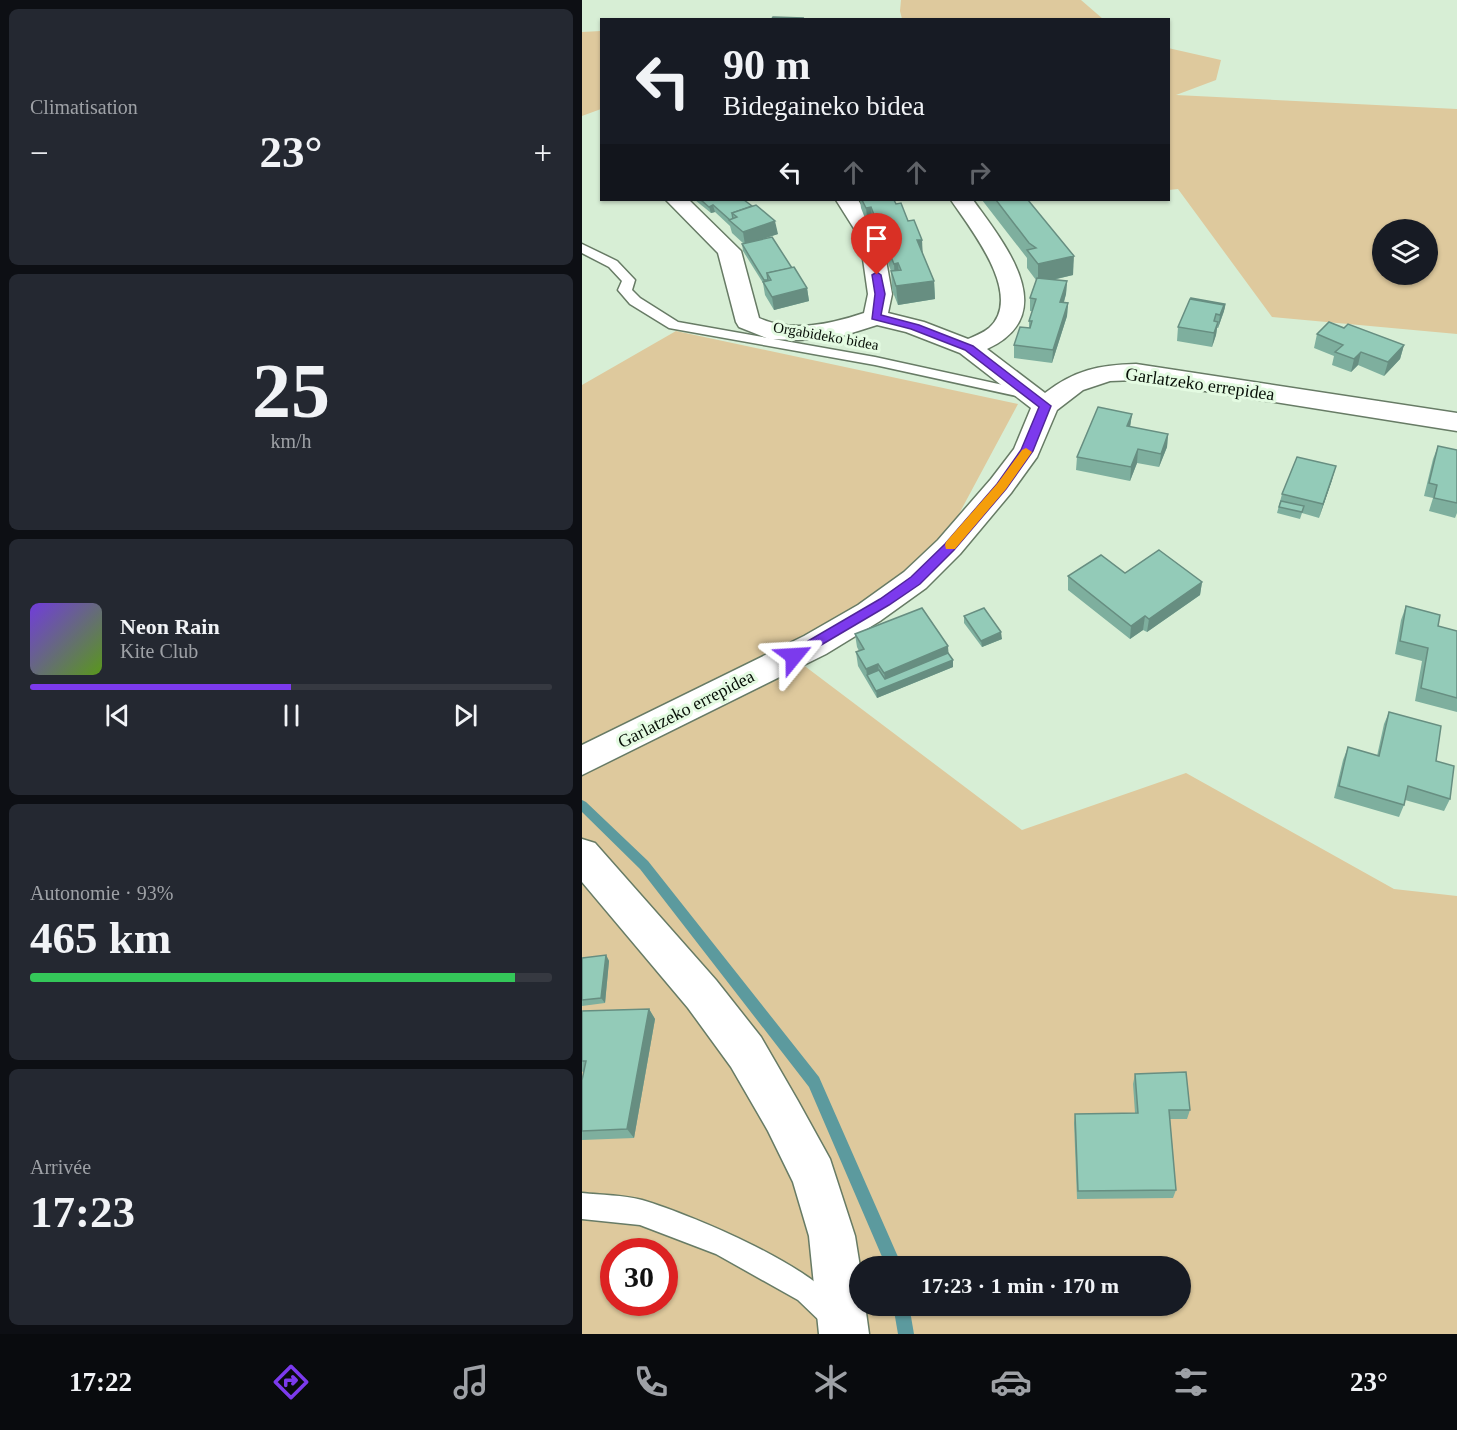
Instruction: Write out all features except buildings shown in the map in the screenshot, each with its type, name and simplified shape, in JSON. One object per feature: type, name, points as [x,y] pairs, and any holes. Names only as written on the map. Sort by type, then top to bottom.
[{"type":"street","points":[[678,201],[729,251],[748,322],[769,332],[798,333],[839,330],[875,317],[915,327],[969,348],[1038,401]]},
{"type":"street","points":[[848,201],[871,238],[880,294],[875,317]]},
{"type":"street","points":[[963,201],[1009,270],[1013,307],[1000,331],[969,348]]},
{"type":"street","name":"Garlatzeko errepidea","points":[[582,761],[815,645],[869,613],[915,580],[950,547],[1027,451],[1038,401],[1074,384],[1107,373],[1136,372],[1457,422]]},
{"type":"street","points":[[582,855],[702,994],[746,1052],[783,1116],[814,1175],[832,1236],[844,1331]]},
{"type":"lane","name":"Orgabideko bidea","points":[[582,248],[613,264],[629,280],[625,290],[635,300],[674,325],[875,361],[1038,401]]},
{"type":"lane","points":[[582,1206],[640,1212],[724,1244],[807,1291],[844,1331]]},
{"type":"shaded area","points":[[901,0],[1081,0],[1102,18],[902,18]]},
{"type":"shaded area","points":[[600,31],[600,109],[582,116],[582,32]]},
{"type":"shaded area","points":[[1170,48],[1221,60],[1216,80],[1176,95],[1457,109],[1457,334],[1272,317],[1178,189],[1170,190]]},
{"type":"shaded area","points":[[676,331],[1018,404],[945,540],[798,661],[1022,830],[1186,773],[1394,889],[1457,896],[1457,1334],[582,1334],[582,385]]},
{"type":"waterway","points":[[582,805],[644,865],[814,1082],[890,1256]]},
{"type":"waterway","points":[[903,1316],[906,1334]]},
{"type":"slow traffic","points":[[951,545],[1001,486],[1026,452]]},
{"type":"route","points":[[794,656],[885,602],[915,580],[950,547],[1027,451],[1045,406],[969,348],[915,327],[875,317],[880,294],[877,275]]}]
